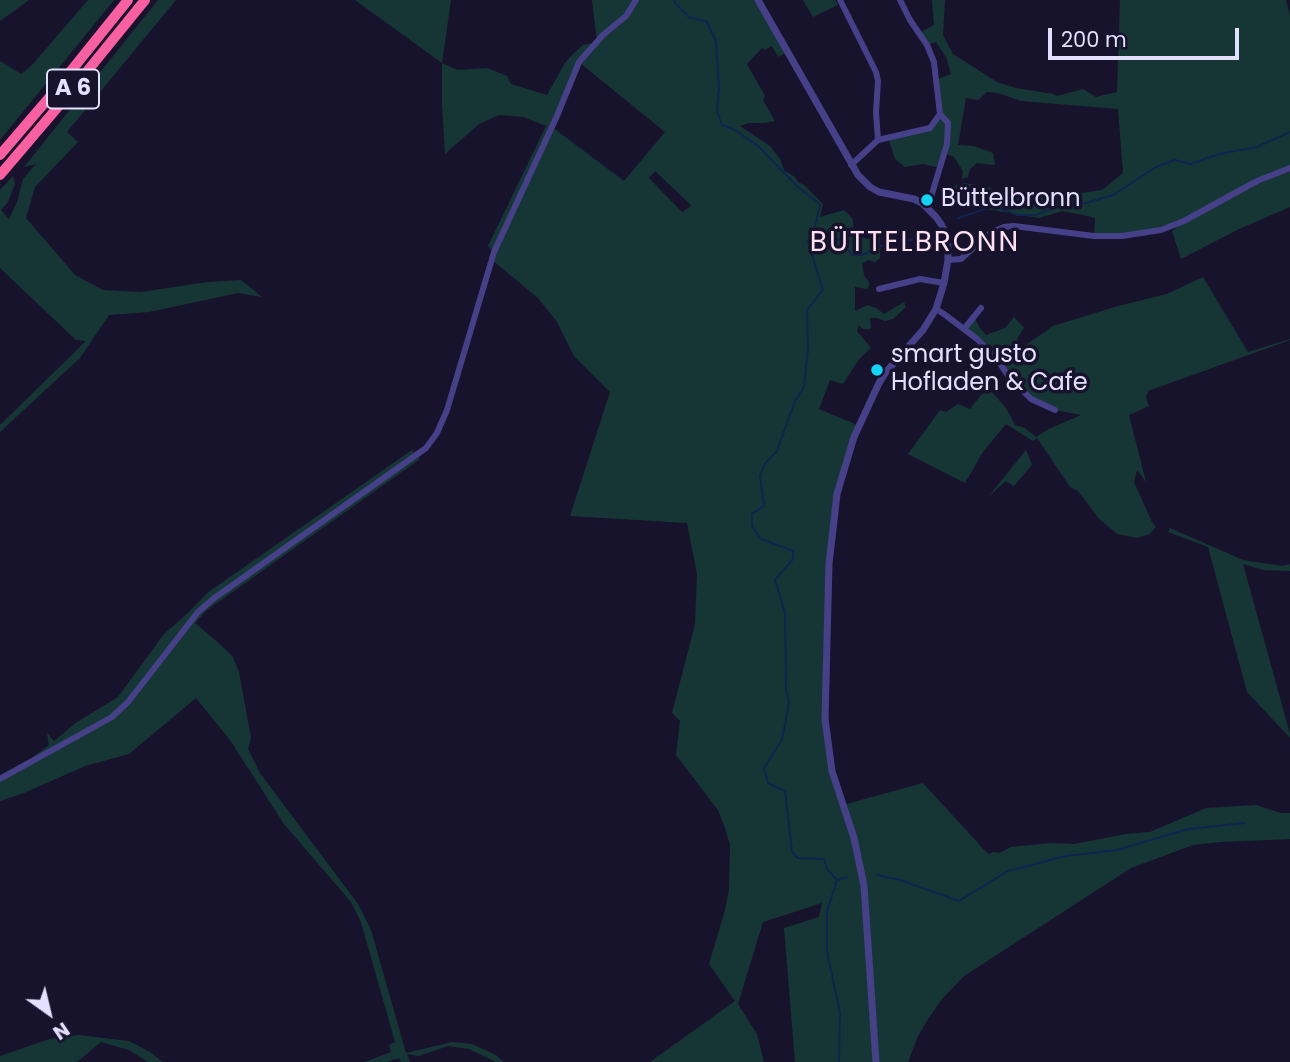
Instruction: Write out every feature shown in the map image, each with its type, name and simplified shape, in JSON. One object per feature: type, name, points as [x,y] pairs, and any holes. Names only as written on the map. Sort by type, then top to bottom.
[{"type":"highway","name":"A 6","points":[[0,155],[128,0]]},
{"type":"highway","name":"A 6","points":[[0,175],[145,0]]},
{"type":"street","points":[[0,779],[112,717],[128,702],[198,612],[213,599],[426,448],[437,433],[447,410],[494,252],[579,62],[603,35],[626,16],[636,0]]},
{"type":"street","points":[[758,0],[858,175],[870,187],[880,192],[922,203],[936,217],[946,234],[948,260],[936,309],[923,330],[878,383],[854,437],[837,494],[829,564],[825,719],[832,771],[860,864],[876,1062]]},
{"type":"street","points":[[840,0],[876,72],[878,140]]},
{"type":"street","points":[[900,0],[934,62],[940,114],[948,123],[947,144],[931,197],[922,203]]},
{"type":"street","points":[[852,164],[878,140],[930,128],[940,114]]},
{"type":"street","points":[[948,260],[964,257],[990,233],[1004,227],[1094,236],[1122,236],[1161,230],[1184,221],[1257,181],[1290,168]]},
{"type":"street","points":[[879,289],[921,279],[944,283]]},
{"type":"street","points":[[964,329],[981,308]]},
{"type":"street","points":[[936,309],[977,339],[1031,399],[1055,410]]},
{"type":"green space","points":[[0,0],[29,0],[0,21]]},
{"type":"green space","points":[[88,0],[114,0],[0,140],[0,61],[21,74],[32,65]]},
{"type":"green space","points":[[158,0],[176,0],[67,132],[78,142],[35,187],[26,218],[75,275],[103,290],[141,292],[241,280],[262,297],[238,293],[149,312],[109,315],[80,358],[0,432],[0,425],[86,341],[76,340],[0,268],[0,190],[13,176],[15,184],[8,202],[1,210],[9,219],[23,179],[36,164],[24,167]]},
{"type":"green space","points":[[355,0],[451,0],[442,63]]},
{"type":"green space","points":[[592,0],[755,0],[785,53],[778,57],[772,46],[765,50],[762,48],[747,64],[775,121],[740,126],[770,146],[784,170],[823,204],[820,217],[844,210],[852,218],[855,234],[867,239],[880,237],[880,258],[875,262],[868,260],[862,264],[864,275],[870,284],[867,289],[855,287],[855,311],[868,305],[884,314],[904,302],[906,307],[893,319],[885,321],[870,318],[871,329],[863,329],[859,325],[857,331],[871,348],[859,359],[843,384],[830,380],[819,409],[855,424],[857,429],[837,494],[832,529],[828,746],[843,805],[923,783],[988,854],[999,853],[1011,847],[1074,844],[1150,832],[1206,808],[1256,805],[1290,813],[1290,839],[1193,845],[1131,868],[964,976],[942,999],[928,1019],[908,1062],[795,1062],[784,928],[819,917],[822,903],[763,922],[738,1004],[757,1034],[764,1062],[650,1062],[735,1001],[709,964],[729,890],[730,845],[718,810],[676,755],[680,721],[672,713],[695,624],[697,574],[687,523],[570,516],[610,392],[574,356],[557,322],[538,298],[492,260],[494,252],[488,246],[546,126],[523,117],[499,115],[479,124],[445,154],[442,63],[457,70],[487,68],[507,76],[511,84],[547,95],[572,55],[583,45],[597,42]],"holes":[[[580,63],[665,132],[624,181],[552,127]],[[655,171],[691,205],[691,206],[682,212],[649,178]]]},
{"type":"green space","points":[[803,0],[835,0],[838,5],[813,17]]},
{"type":"green space","points":[[932,0],[945,0],[943,35],[953,54],[997,82],[1057,96],[1083,89],[1096,97],[1117,92],[1120,0],[1286,0],[1290,16],[1290,207],[1239,229],[1181,259],[1172,231],[1182,223],[1161,230],[1094,236],[1095,218],[1083,215],[1062,211],[1039,218],[974,207],[950,187],[965,183],[1016,197],[1054,197],[1102,190],[1123,173],[1118,109],[1021,101],[987,92],[978,100],[966,98],[958,145],[974,146],[993,153],[995,165],[977,163],[970,169],[968,177],[962,179],[963,171],[954,157],[944,153],[940,168],[923,164],[905,167],[895,159],[888,137],[930,129],[940,114],[936,80],[951,74],[946,57],[936,42],[927,45],[919,33],[934,25]]},
{"type":"green space","points":[[1203,277],[1248,352],[1290,340],[1148,391],[1146,397],[1149,406],[1129,415],[1146,482],[1137,470],[1134,482],[1156,527],[1150,534],[1137,538],[1118,534],[1100,520],[1078,491],[1070,487],[1037,438],[1033,441],[1006,424],[983,452],[965,483],[908,454],[940,410],[946,412],[958,404],[970,409],[982,394],[992,392],[1006,408],[1015,425],[1025,428],[1036,437],[1081,415],[1055,410],[1031,399],[997,359],[964,329],[974,317],[986,335],[1005,328],[1014,317],[1024,328],[1017,339],[1023,347],[1053,326],[1167,294]]},
{"type":"green space","points":[[412,450],[420,459],[207,610],[195,623],[233,657],[239,672],[251,738],[248,749],[260,773],[358,904],[371,930],[406,1053],[452,1042],[472,1044],[496,1055],[504,1062],[496,1062],[469,1049],[448,1046],[418,1056],[407,1054],[410,1062],[401,1062],[399,1058],[387,1062],[365,1062],[391,1052],[389,1045],[395,1042],[361,922],[351,902],[284,824],[230,740],[196,698],[129,754],[85,766],[0,801],[0,775],[49,745],[47,733],[54,741],[77,722],[118,697],[164,634],[207,593]]},
{"type":"green space","points":[[1026,450],[1032,465],[1014,486],[1006,481],[989,496]]},
{"type":"green space","points":[[1170,528],[1243,560],[1282,566],[1290,564],[1290,571],[1287,571],[1263,570],[1243,564],[1290,738],[1247,692],[1208,547],[1168,532]]},
{"type":"green space","points":[[78,1035],[129,1041],[163,1062],[148,1062],[129,1050],[101,1042],[77,1062],[0,1062],[0,1056],[50,1039]]},
{"type":"waterway","points":[[674,0],[689,17],[707,22],[716,41],[719,88],[717,111],[722,125],[735,130],[758,146],[799,188],[820,204],[808,242],[823,290],[807,310],[808,348],[804,387],[795,401],[777,451],[765,464],[760,476],[764,506],[752,514],[752,526],[761,539],[793,551],[793,559],[775,580],[785,613],[786,689],[789,703],[782,740],[764,768],[768,783],[785,791],[792,852],[798,858],[824,859],[827,869],[837,880],[827,911],[827,952],[840,1013],[839,1062]]},
{"type":"waterway","points":[[958,218],[994,206],[1017,215],[1035,215],[1063,205],[1086,203],[1113,195],[1156,167],[1175,160],[1190,164],[1219,154],[1257,147],[1290,132]]},
{"type":"waterway","points":[[812,233],[829,235],[842,242],[852,255],[862,255],[884,245],[922,238]]},
{"type":"waterway","points":[[877,875],[900,880],[959,901],[1008,871],[1066,856],[1117,850],[1188,829],[1245,823]]},
{"type":"waterway","points":[[838,880],[847,877]]},
{"type":"place","name":"Büttelbronn","points":[[927,200]]},
{"type":"place","name":"smart gusto Hofladen & Cafe","points":[[877,370]]},
{"type":"district","name":"BÜTTELBRONN","points":[[915,244]]}]
